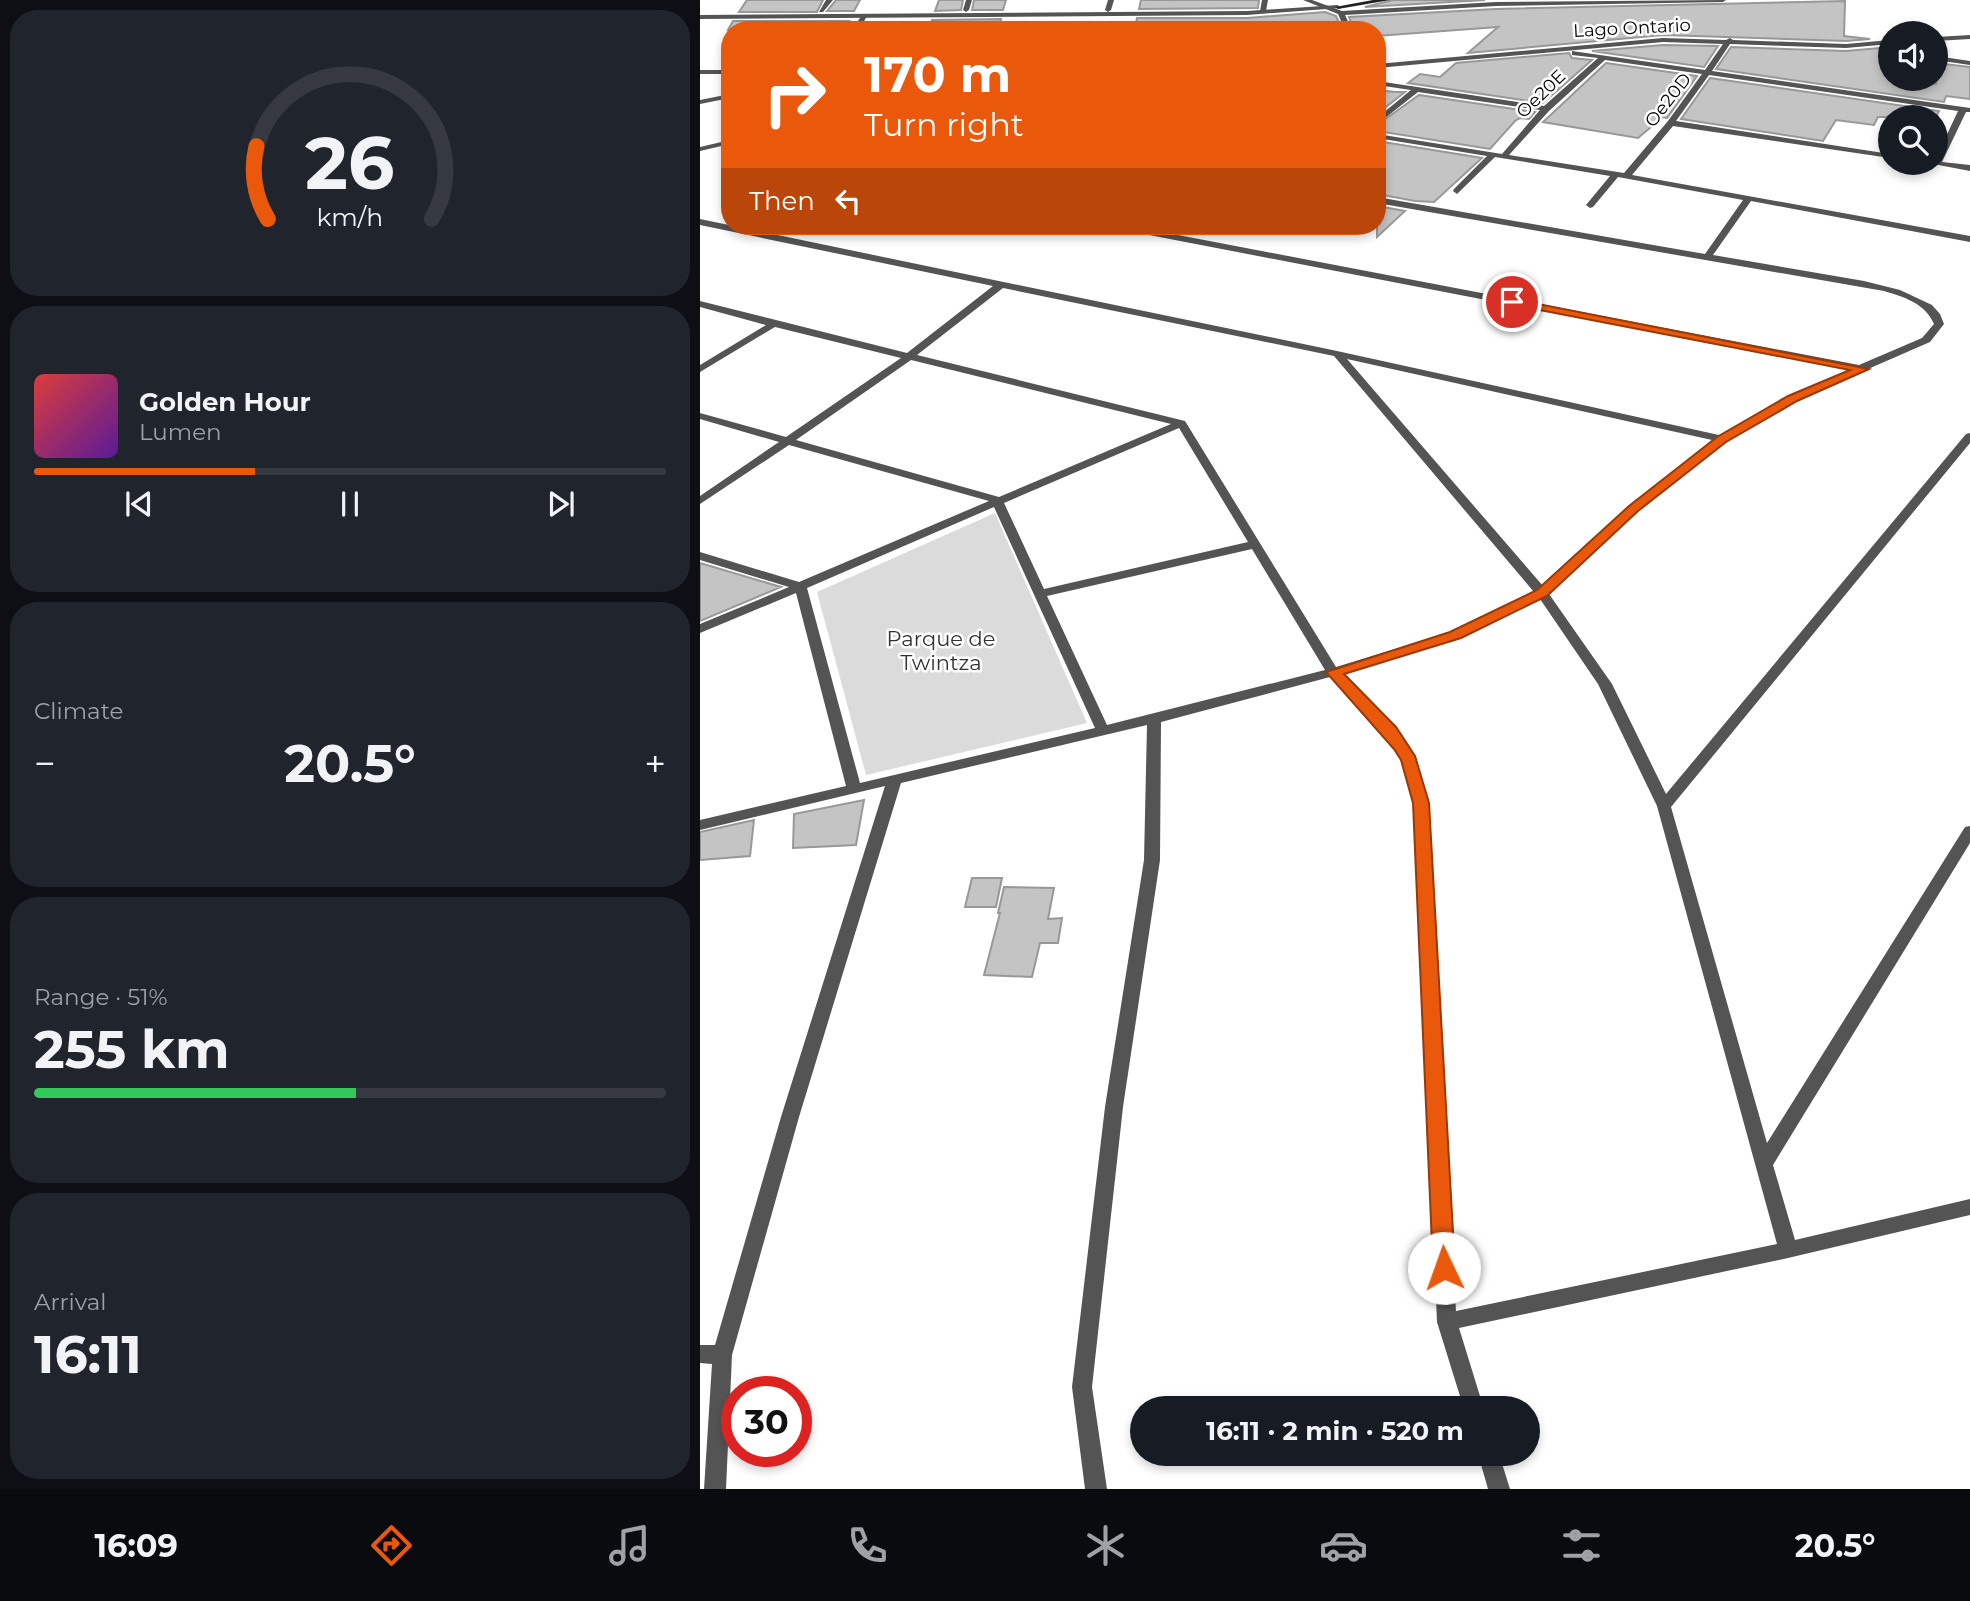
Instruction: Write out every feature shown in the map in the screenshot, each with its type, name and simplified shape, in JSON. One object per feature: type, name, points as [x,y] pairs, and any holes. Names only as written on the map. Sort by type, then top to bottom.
[{"type":"main road","points":[[1339,10],[1360,0]]},
{"type":"main road","points":[[1339,10],[1387,0]]},
{"type":"street","points":[[821,11],[830,0]]},
{"type":"street","points":[[966,10],[969,0]]},
{"type":"street","points":[[1108,10],[1111,0]]},
{"type":"street","points":[[1263,11],[1265,0]]},
{"type":"street","points":[[1306,0],[1339,10],[1723,0]]},
{"type":"street","points":[[1487,0],[1496,4]]},
{"type":"street","points":[[700,18],[966,10],[1248,8],[1263,11]]},
{"type":"street","points":[[700,12],[1263,11],[1329,8]]},
{"type":"street","points":[[1339,10],[1344,21]]},
{"type":"street","points":[[860,21],[865,13]]},
{"type":"street","points":[[1948,38],[1970,37]]},
{"type":"street","name":"Lago Ontario","points":[[1386,65],[1662,40],[1730,40],[1846,46],[1878,44]]},
{"type":"street","name":"Oe20D","points":[[1626,176],[1710,72],[1730,40]]},
{"type":"street","points":[[1846,46],[1878,50]]},
{"type":"street","points":[[1549,49],[1966,109],[1948,140]]},
{"type":"street","name":"Oe20E","points":[[1503,157],[1546,109],[1604,57]]},
{"type":"street","points":[[1948,60],[1970,63]]},
{"type":"street","points":[[700,72],[721,72]]},
{"type":"street","points":[[716,72],[721,75]]},
{"type":"street","points":[[1386,84],[1546,109]]},
{"type":"street","points":[[1386,115],[1417,89]]},
{"type":"street","points":[[700,102],[721,98]]},
{"type":"street","points":[[1671,123],[1878,154]]},
{"type":"street","points":[[1386,137],[1615,174],[1970,239]]},
{"type":"street","points":[[700,149],[721,144]]},
{"type":"street","points":[[716,145],[721,146]]},
{"type":"street","points":[[1457,191],[1493,155]]},
{"type":"street","points":[[1948,165],[1970,168]]},
{"type":"street","points":[[1590,205],[1615,174]]},
{"type":"street","points":[[1707,257],[1749,198]]},
{"type":"street","points":[[700,825],[1154,719],[1333,672],[1456,635],[1542,593],[1634,508],[1721,439],[1793,398],[1926,341],[1940,324],[1938,316],[1917,300],[1888,290],[1386,202]]},
{"type":"street","points":[[700,222],[721,226]]},
{"type":"street","points":[[762,235],[1337,354],[1721,439]]},
{"type":"street","points":[[1165,235],[1863,369]]},
{"type":"street","points":[[700,501],[910,356],[1000,285]]},
{"type":"street","points":[[700,304],[772,324],[1071,393],[1181,423],[1333,672],[1396,740],[1409,760],[1421,803],[1447,1322],[1470,1396]]},
{"type":"street","points":[[700,369],[772,324]]},
{"type":"street","points":[[1337,354],[1542,593],[1605,684],[1664,806],[1788,1250]]},
{"type":"street","points":[[700,416],[997,500]]},
{"type":"street","points":[[700,629],[1181,423]]},
{"type":"street","points":[[1664,806],[1970,436]]},
{"type":"street","points":[[997,500],[1103,731]]},
{"type":"street","points":[[1039,594],[1256,544]]},
{"type":"street","points":[[700,556],[800,586]]},
{"type":"street","points":[[800,586],[854,789]]},
{"type":"street","points":[[1096,1489],[1082,1387],[1114,1107],[1152,860],[1154,719]]},
{"type":"street","points":[[715,1489],[722,1355],[790,1117],[895,779]]},
{"type":"street","points":[[1764,1164],[1970,831]]},
{"type":"street","points":[[1447,1322],[1788,1250],[1970,1207]]},
{"type":"street","points":[[700,1354],[722,1355]]},
{"type":"street","points":[[1492,1466],[1499,1489]]},
{"type":"green space","name":"Parque de Twintza","points":[[995,513],[1087,723],[866,775],[817,592]]},
{"type":"building","points":[[747,0],[823,0],[817,12],[739,12]]},
{"type":"building","points":[[836,0],[860,0],[854,11],[827,11]]},
{"type":"building","points":[[939,0],[963,0],[961,10],[935,11]]},
{"type":"building","points":[[974,0],[1006,0],[1003,10],[972,10]]},
{"type":"building","points":[[1141,0],[1259,0],[1258,8],[1139,9]]},
{"type":"building","points":[[1393,0],[1485,0],[1365,7]]},
{"type":"building","points":[[1845,1],[1844,36],[1870,39],[1846,41],[1663,35],[1468,53],[1498,27],[1386,35],[1386,21],[1351,21],[1349,17],[1496,9]]},
{"type":"building","points":[[1325,12],[1336,16],[1338,21],[1136,21],[1137,18],[1247,18]]},
{"type":"building","points":[[1001,19],[1001,21],[932,20]]},
{"type":"building","points":[[1663,45],[1718,46],[1704,67],[1592,51]]},
{"type":"building","points":[[1731,47],[1846,51],[1878,48],[1878,91],[1948,91],[1948,64],[1970,67],[1970,99],[1946,96],[1944,102],[1716,69]]},
{"type":"building","points":[[1569,53],[1572,58],[1592,60],[1543,103],[1408,83],[1420,74],[1440,77],[1456,63]]},
{"type":"building","points":[[1606,63],[1697,76],[1667,118],[1663,117],[1638,138],[1543,122]]},
{"type":"building","points":[[1710,78],[1897,105],[1878,105],[1878,117],[1874,125],[1836,120],[1823,141],[1681,119]]},
{"type":"building","points":[[1386,91],[1405,92],[1386,107]]},
{"type":"building","points":[[1419,95],[1535,112],[1529,119],[1520,118],[1515,121],[1490,149],[1386,132],[1386,119]]},
{"type":"building","points":[[1386,142],[1482,158],[1434,202],[1386,196]]},
{"type":"building","points":[[1386,208],[1405,211],[1386,229]]},
{"type":"building","points":[[700,563],[781,587],[700,621]]},
{"type":"building","points":[[864,800],[856,845],[793,848],[794,814]]},
{"type":"building","points":[[754,820],[750,856],[700,860],[700,832]]},
{"type":"building","points":[[972,878],[1002,878],[996,907],[965,907]]},
{"type":"building","points":[[1004,887],[1054,888],[1048,919],[1062,918],[1058,943],[1040,943],[1032,977],[984,975]]},
{"type":"route","points":[[1444,1268],[1421,803],[1409,760],[1400,745],[1333,672],[1456,635],[1542,593],[1634,508],[1721,439],[1793,398],[1863,369],[1512,302]]}]
